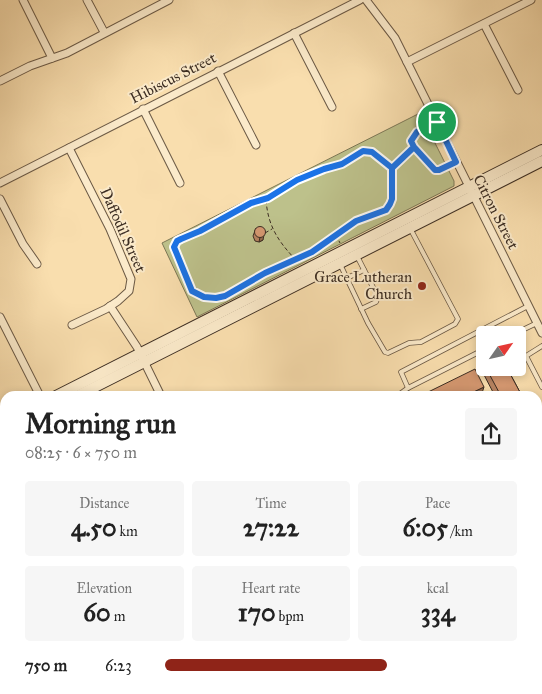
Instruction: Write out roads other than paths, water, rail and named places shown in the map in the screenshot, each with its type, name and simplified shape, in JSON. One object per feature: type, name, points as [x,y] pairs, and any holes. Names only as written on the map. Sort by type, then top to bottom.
[{"type":"main road","points":[[67,391],[143,358],[340,264],[410,228],[542,150]]},
{"type":"main road","points":[[86,391],[143,358],[471,191],[542,161]]},
{"type":"street","points":[[22,0],[52,58]]},
{"type":"street","points":[[87,0],[104,32]]},
{"type":"street","points":[[0,81],[30,66],[67,53],[104,32],[169,0]]},
{"type":"street","name":"Hibiscus Street","points":[[0,182],[360,0]]},
{"type":"street","name":"Citron Street","points":[[366,0],[395,38],[542,333]]},
{"type":"street","points":[[407,62],[531,0]]},
{"type":"street","points":[[484,24],[518,90]]},
{"type":"street","points":[[294,33],[332,107]]},
{"type":"street","points":[[218,71],[256,145]]},
{"type":"street","points":[[142,110],[180,183]]},
{"type":"street","name":"Daffodil Street","points":[[69,148],[110,230],[131,279],[129,291],[110,306],[72,325]]},
{"type":"street","points":[[0,199],[23,244],[37,264]]},
{"type":"street","points":[[110,306],[143,358],[159,391]]},
{"type":"street","points":[[0,317],[37,391]]},
{"type":"lane","points":[[437,122],[417,132],[411,141],[414,147],[435,170],[456,162]]},
{"type":"lane","points":[[340,264],[382,349],[388,353],[409,343],[421,342],[457,323],[458,319],[410,228]]},
{"type":"lane","points":[[357,255],[378,300],[361,309]]},
{"type":"lane","points":[[348,278],[364,270]]},
{"type":"lane","points":[[408,388],[401,372],[528,306]]},
{"type":"lane","points":[[526,328],[537,323]]},
{"type":"lane","points":[[542,346],[526,356],[542,387]]},
{"type":"lane","points":[[404,391],[476,354]]},
{"type":"place","name":"Grace Lutheran Church","points":[[422,286]]}]
